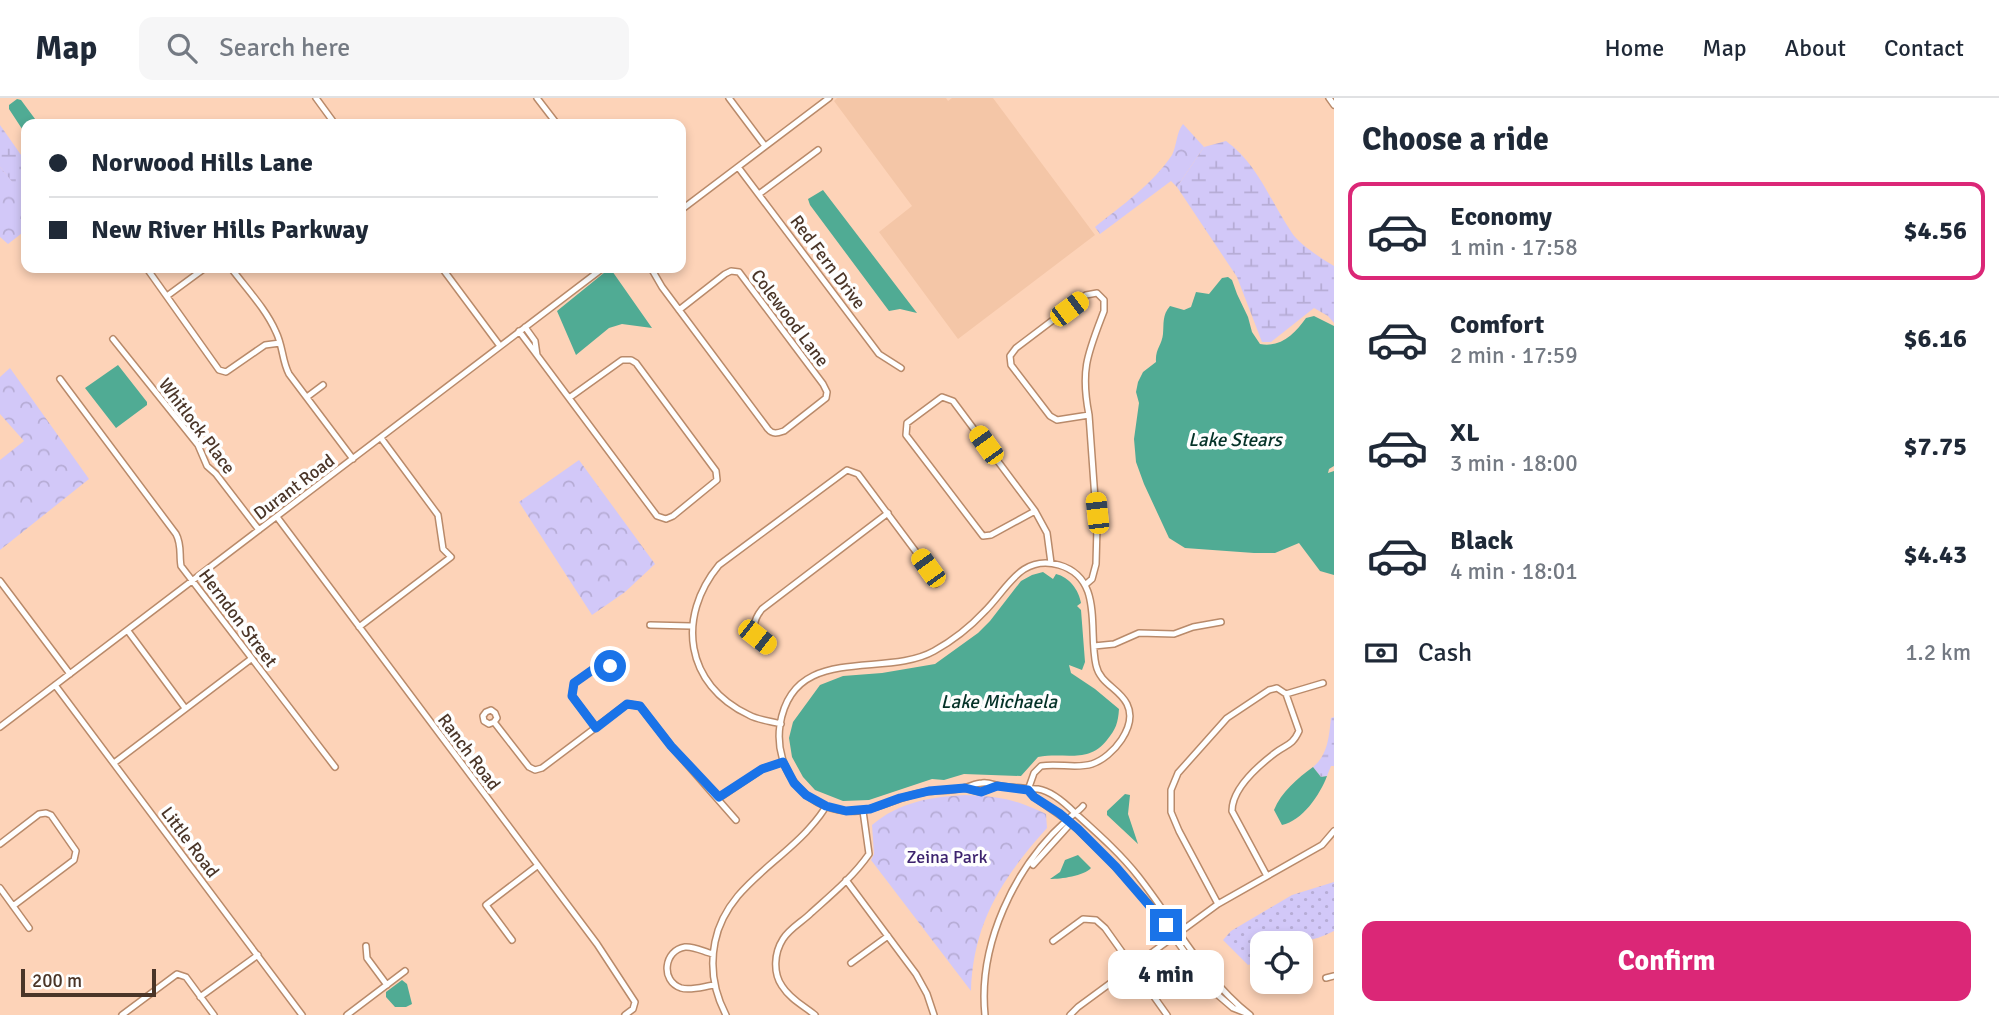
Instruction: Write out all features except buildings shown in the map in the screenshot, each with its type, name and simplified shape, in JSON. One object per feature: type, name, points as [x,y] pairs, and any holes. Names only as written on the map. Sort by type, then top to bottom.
[{"type":"street","points":[[316,98],[331,119]]},
{"type":"street","points":[[537,98],[553,119]]},
{"type":"street","points":[[729,98],[765,146]]},
{"type":"street","points":[[686,206],[829,98]]},
{"type":"street","points":[[1329,98],[1334,105]]},
{"type":"street","points":[[759,194],[818,150]]},
{"type":"street","name":"Red Fern Drive","points":[[738,167],[879,354],[901,368]]},
{"type":"street","name":"Colewood Lane","points":[[653,273],[655,278],[679,310],[771,432],[784,431],[826,398],[827,391],[823,384],[738,272],[725,274],[679,310]]},
{"type":"street","points":[[150,273],[193,337],[219,370],[226,372],[265,345],[280,342]]},
{"type":"street","points":[[167,296],[198,273]]},
{"type":"street","points":[[235,273],[270,321],[280,342],[286,369],[353,459]]},
{"type":"street","points":[[446,273],[500,345]]},
{"type":"street","name":"Durant Road","points":[[0,727],[596,273]]},
{"type":"street","points":[[1085,585],[1092,579],[1096,564],[1097,527],[1089,415],[1084,390],[1084,371],[1104,310],[1104,300],[1097,293],[1086,295],[1016,348],[1010,356],[1011,365],[1050,416],[1057,420],[1089,415]]},
{"type":"street","points":[[525,327],[535,341],[537,355]]},
{"type":"street","points":[[519,331],[569,398],[660,518],[673,516],[717,480],[716,471],[636,363],[631,360],[622,360],[569,398]]},
{"type":"street","name":"Whitlock Place","points":[[113,339],[198,445],[207,466],[259,530]]},
{"type":"street","name":"Herndon Street","points":[[60,379],[176,534],[181,547],[181,566],[335,766]]},
{"type":"street","points":[[307,397],[323,385]]},
{"type":"street","points":[[1035,510],[991,535],[983,536],[906,435],[907,423],[942,397],[953,401],[1035,510],[1047,533],[1051,563]]},
{"type":"street","points":[[359,627],[451,557],[443,549],[438,515],[381,438]]},
{"type":"street","points":[[781,724],[750,716],[725,700],[706,679],[699,666],[691,626],[698,597],[719,565],[847,470],[858,474],[928,568],[936,584]]},
{"type":"street","points":[[769,647],[757,637],[753,627],[755,617],[762,608],[888,513]]},
{"type":"street","name":"Ranch Road","points":[[277,517],[597,944],[635,1005],[625,1015]]},
{"type":"street","points":[[1028,790],[1034,773],[1041,766],[1083,765],[1098,761],[1114,747],[1127,730],[1130,720],[1128,707],[1122,696],[1100,675],[1095,662],[1091,600],[1085,585],[1069,569],[1051,563],[1035,564],[1020,570],[981,615],[933,652],[888,663],[839,667],[815,676],[793,695],[785,709],[779,737],[783,762],[798,788],[811,799],[846,811],[863,811],[921,792],[965,788],[985,783],[997,786],[1028,790],[1044,791],[1076,814],[1134,871],[1176,934]]},
{"type":"street","points":[[0,581],[70,674]]},
{"type":"street","points":[[0,598],[8,592]]},
{"type":"street","points":[[1094,646],[1114,643],[1139,632],[1174,634],[1193,627],[1222,622]]},
{"type":"street","points":[[650,625],[691,626]]},
{"type":"street","points":[[128,631],[185,708]]},
{"type":"street","points":[[114,763],[251,659]]},
{"type":"street","points":[[596,728],[572,696],[572,690],[574,683],[608,659]]},
{"type":"street","points":[[1286,694],[1323,683]]},
{"type":"street","name":"Little Road","points":[[55,685],[302,1015]]},
{"type":"street","points":[[1217,904],[1171,812],[1171,790],[1178,772],[1227,718],[1269,690],[1277,688],[1286,694],[1299,731],[1294,743],[1277,752],[1257,769],[1233,800],[1233,811],[1267,876]]},
{"type":"street","points":[[494,722],[529,768],[535,770],[542,768],[627,704],[640,706],[736,820]]},
{"type":"street","points":[[719,797],[762,769],[783,762]]},
{"type":"street","points":[[1028,790],[1069,821],[1152,907],[1203,968],[1248,1014]]},
{"type":"street","points":[[726,1015],[715,985],[713,954],[718,931],[731,904],[748,884],[801,837],[826,806]]},
{"type":"street","points":[[985,1015],[985,974],[990,943],[1001,914],[1019,881],[1083,806]]},
{"type":"street","points":[[815,1015],[790,996],[782,986],[777,974],[777,953],[788,932],[846,880],[869,852],[863,811]]},
{"type":"street","points":[[0,844],[39,814],[46,813],[76,851],[74,860],[13,906]]},
{"type":"street","points":[[1070,1015],[1217,904],[1322,845],[1334,831]]},
{"type":"street","points":[[512,940],[486,905],[537,866]]},
{"type":"street","points":[[846,880],[922,983],[934,1015]]},
{"type":"street","points":[[0,888],[29,928]]},
{"type":"street","points":[[1053,941],[1083,919],[1096,919],[1167,1015]]},
{"type":"street","points":[[850,963],[887,936]]},
{"type":"street","points":[[366,946],[367,958],[387,985]]},
{"type":"street","points":[[713,954],[690,947],[681,948],[674,952],[666,968],[668,976],[679,987],[686,989],[715,985]]},
{"type":"street","points":[[200,997],[258,955]]},
{"type":"street","points":[[347,1015],[405,971]]},
{"type":"street","points":[[122,1015],[177,974],[186,977],[214,1015]]},
{"type":"street","points":[[1326,978],[1334,976]]},
{"type":"shaded area","points":[[837,98],[946,98],[948,101],[952,98],[993,98],[1095,235],[958,339],[879,232],[912,206],[834,101]]},
{"type":"green space","points":[[1183,124],[1204,147],[1177,187],[1171,181],[1100,234],[1095,227],[1136,194],[1164,166],[1172,155]]},
{"type":"green space","points":[[0,125],[21,155],[21,189],[19,190],[0,167]]},
{"type":"green space","points":[[1226,141],[1255,172],[1295,237],[1334,266],[1334,323],[1314,308],[1271,342],[1262,342],[1237,277],[1177,187],[1204,147]]},
{"type":"green space","points":[[0,167],[19,189],[21,188],[21,234],[8,244],[0,237]]},
{"type":"green space","points":[[10,368],[89,479],[0,550],[0,460],[24,441],[0,414],[0,377]]},
{"type":"green space","points":[[579,460],[655,564],[625,592],[592,615],[519,502]]},
{"type":"green space","points":[[1334,717],[1334,766],[1331,766],[1327,776],[1321,777],[1313,767],[1325,751],[1331,718]]},
{"type":"green space","name":"Zeina Park","points":[[965,795],[1015,801],[1046,814],[1047,828],[1016,865],[993,903],[977,944],[971,991],[871,860],[874,854],[872,825],[882,817],[916,802]]},
{"type":"green space","points":[[1334,882],[1334,931],[1313,939],[1313,931],[1250,931],[1248,965],[1223,940],[1231,931],[1292,895]]},
{"type":"water","points":[[17,99],[21,100],[35,119],[21,119],[21,127],[9,105]]},
{"type":"water","points":[[823,190],[917,313],[900,309],[889,311],[810,205],[808,199]]},
{"type":"water","points":[[604,273],[614,273],[652,328],[622,324],[609,328],[576,355],[557,311]]},
{"type":"water","name":"Lake Stears","points":[[1228,277],[1232,280],[1252,332],[1260,344],[1280,342],[1292,334],[1306,318],[1314,316],[1334,326],[1334,466],[1328,473],[1334,471],[1334,575],[1320,571],[1299,543],[1275,553],[1185,548],[1169,538],[1136,462],[1134,439],[1139,403],[1136,392],[1138,382],[1143,372],[1156,362],[1166,313],[1170,306],[1184,310],[1191,307],[1196,292],[1209,294],[1222,278]]},
{"type":"water","points":[[118,365],[147,405],[116,428],[85,388]]},
{"type":"water","name":"Lake Michaela","points":[[1043,572],[1053,579],[1056,574],[1065,578],[1076,589],[1080,598],[1081,603],[1077,606],[1081,610],[1085,662],[1082,670],[1069,665],[1071,673],[1119,709],[1114,729],[1100,747],[1084,755],[1038,757],[1021,776],[964,774],[944,780],[932,779],[869,800],[843,801],[815,790],[803,777],[792,757],[789,738],[793,722],[820,685],[843,676],[935,664],[978,633],[1021,581]]},
{"type":"water","points":[[1313,767],[1321,777],[1327,776],[1320,791],[1303,813],[1282,825],[1274,810],[1277,803],[1290,786]]},
{"type":"water","points":[[1125,794],[1130,795],[1128,814],[1138,844],[1107,815],[1107,811]]},
{"type":"water","points":[[1078,855],[1091,868],[1088,871],[1066,878],[1050,879],[1060,872],[1065,860]]},
{"type":"water","points":[[402,980],[407,984],[412,1004],[395,1007],[386,997],[386,992]]},
{"type":"route","points":[[610,666],[608,659],[574,683],[572,690],[572,696],[596,728],[627,704],[640,706],[671,746],[719,797],[762,769],[783,762],[794,783],[811,799],[846,811],[870,809],[921,792],[965,788],[981,792],[997,786],[1022,788],[1078,829],[1116,867],[1166,925]]}]
